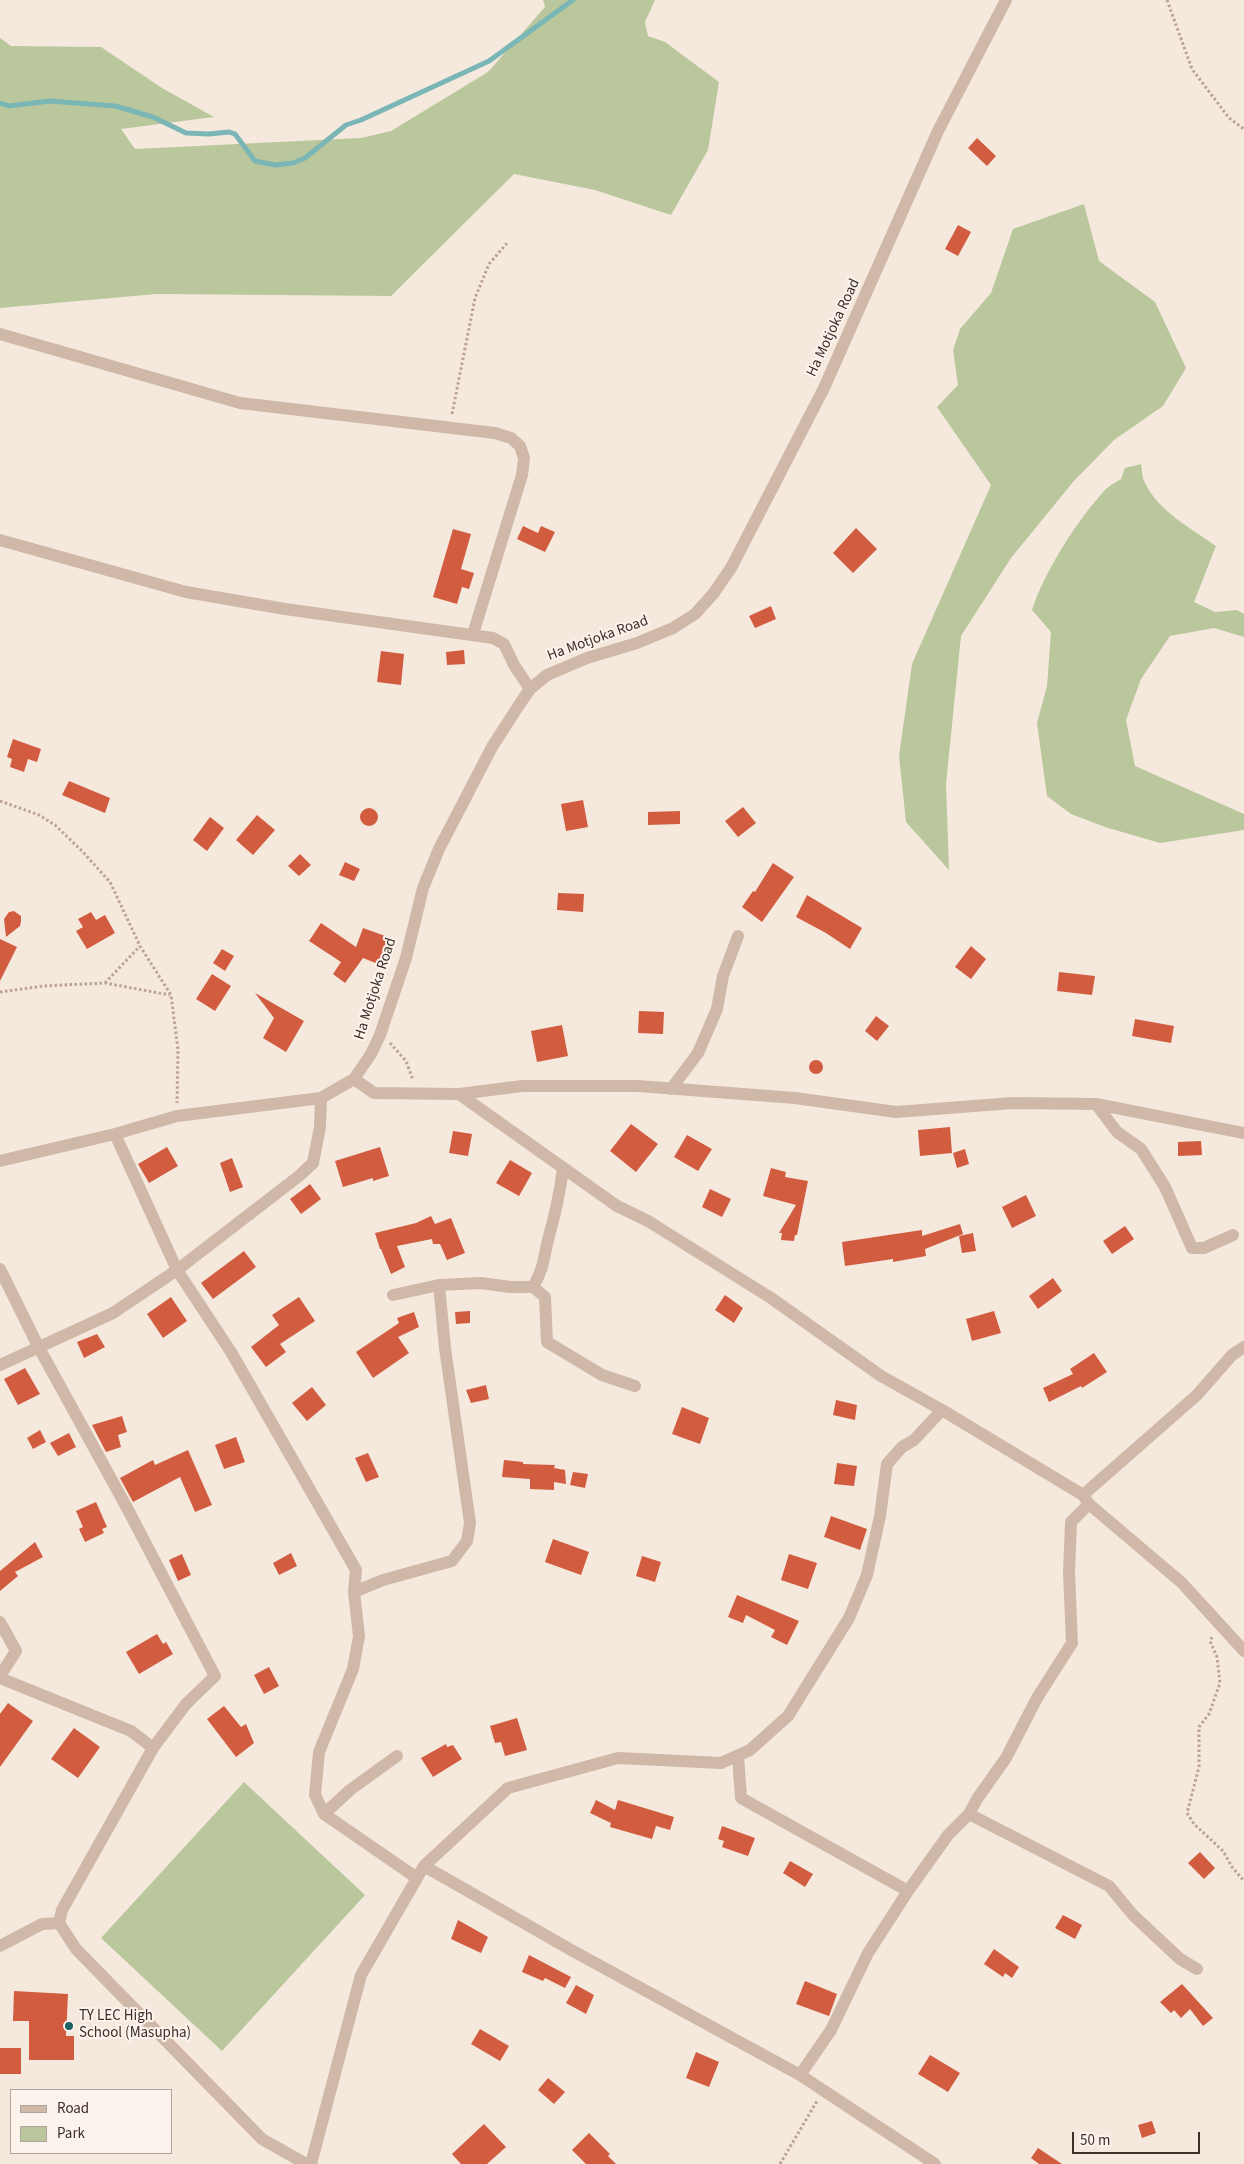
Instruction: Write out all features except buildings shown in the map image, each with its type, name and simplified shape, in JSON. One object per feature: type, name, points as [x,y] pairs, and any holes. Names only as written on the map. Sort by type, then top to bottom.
[{"type":"street","name":"Ha Motjoka Road","points":[[0,1161],[115,1134],[177,1116],[321,1098],[354,1079],[371,1054],[380,1036],[406,958],[424,888],[439,849],[492,747],[530,689],[546,675],[561,668],[587,658],[638,644],[672,628],[695,614],[713,594],[731,568],[824,388],[882,262],[934,140],[1006,0]]},
{"type":"street","points":[[0,334],[240,402],[296,411],[450,427],[495,433],[512,438],[520,446],[524,458],[522,475],[473,634]]},
{"type":"street","points":[[0,540],[186,592],[284,609],[493,638],[504,644],[514,665],[530,689]]},
{"type":"street","points":[[671,1089],[698,1053],[717,1009],[723,976],[738,936]]},
{"type":"street","points":[[354,1079],[374,1093],[459,1094],[522,1086],[638,1086],[795,1098],[896,1112],[1014,1102],[1096,1104],[1244,1133]]},
{"type":"street","points":[[459,1094],[617,1206],[648,1221],[771,1298],[881,1376],[942,1410],[1086,1500],[1182,1583],[1218,1625],[1244,1651]]},
{"type":"street","points":[[0,1364],[113,1313],[177,1270],[299,1176],[313,1162],[320,1128],[321,1098]]},
{"type":"street","points":[[1096,1104],[1117,1132],[1141,1149],[1166,1188],[1192,1248],[1204,1248],[1233,1235]]},
{"type":"street","points":[[115,1134],[177,1270],[231,1352],[356,1570],[354,1592],[359,1636],[353,1669],[319,1752],[315,1795],[324,1814],[417,1878]]},
{"type":"street","points":[[533,1287],[542,1271],[547,1242],[560,1197],[563,1168]]},
{"type":"street","points":[[0,1270],[38,1346],[126,1506],[215,1676],[186,1704],[153,1748],[62,1910],[59,1923],[76,1949],[262,2140],[306,2164]]},
{"type":"street","points":[[393,1295],[439,1286],[481,1283],[510,1288],[533,1287],[545,1297],[548,1342],[602,1375],[635,1386]]},
{"type":"street","points":[[354,1592],[383,1580],[452,1561],[467,1542],[470,1523],[445,1348],[439,1286]]},
{"type":"street","points":[[800,2074],[831,2030],[868,1953],[908,1891],[948,1835],[969,1814],[976,1799],[1006,1758],[1037,1698],[1072,1643],[1069,1572],[1071,1522],[1086,1500],[1190,1401],[1232,1355],[1244,1347]]},
{"type":"street","points":[[311,2164],[361,1975],[424,1866],[508,1788],[618,1758],[722,1763],[750,1750],[788,1716],[849,1618],[867,1575],[880,1516],[887,1464],[902,1447],[914,1440],[942,1410]]},
{"type":"street","points":[[0,1622],[16,1651],[0,1677],[131,1731],[153,1748]]},
{"type":"street","points":[[324,1814],[350,1790],[397,1756]]},
{"type":"street","points":[[738,1756],[741,1798],[908,1891]]},
{"type":"street","points":[[969,1814],[1109,1886],[1133,1915],[1180,1959],[1197,1969]]},
{"type":"street","points":[[424,1866],[573,1951],[800,2074],[935,2164]]},
{"type":"street","points":[[0,1946],[42,1924],[59,1923]]},
{"type":"path","points":[[1167,0],[1192,69],[1229,118],[1244,129]]},
{"type":"path","points":[[450,427],[476,298],[489,264],[508,242]]},
{"type":"path","points":[[0,801],[39,815],[55,825],[110,882],[140,946],[171,995],[178,1050],[177,1116]]},
{"type":"path","points":[[105,983],[140,946]]},
{"type":"path","points":[[0,992],[44,986],[105,983],[171,995]]},
{"type":"path","points":[[380,1036],[395,1047],[406,1061],[418,1094]]},
{"type":"path","points":[[1218,1625],[1210,1641],[1217,1657],[1220,1683],[1209,1714],[1199,1727],[1199,1767],[1187,1812],[1194,1824],[1222,1851],[1244,1882]]},
{"type":"path","points":[[780,2164],[824,2090]]},
{"type":"green space","points":[[543,0],[655,0],[645,22],[648,36],[665,42],[719,82],[708,150],[671,215],[595,190],[514,174],[391,296],[156,294],[0,308],[0,38],[11,46],[101,47],[162,88],[214,117],[121,129],[135,149],[361,138],[391,131],[488,72],[545,7]]},
{"type":"green space","points":[[1084,204],[1099,261],[1155,302],[1186,368],[1163,406],[1114,440],[1073,482],[1011,558],[961,636],[946,784],[949,870],[906,822],[899,756],[912,664],[991,485],[937,407],[958,385],[953,350],[960,329],[991,293],[1013,229]]},
{"type":"green space","points":[[1141,464],[1144,481],[1158,503],[1176,519],[1216,546],[1194,602],[1215,612],[1237,610],[1244,614],[1244,637],[1214,628],[1170,636],[1141,679],[1126,720],[1135,766],[1244,814],[1244,830],[1160,843],[1105,827],[1071,814],[1047,796],[1037,723],[1047,686],[1051,632],[1032,610],[1037,595],[1053,563],[1084,516],[1105,490],[1121,479],[1125,468]]},
{"type":"green space","points":[[244,1782],[365,1895],[222,2051],[101,1938]]},
{"type":"waterway","points":[[0,103],[9,106],[50,101],[115,106],[153,117],[186,133],[209,134],[229,132],[235,134],[255,161],[275,165],[293,163],[305,158],[346,125],[361,120],[489,61],[573,0]]},
{"type":"place","name":"TY LEC High School (Masupha)","points":[[69,2026]]}]
